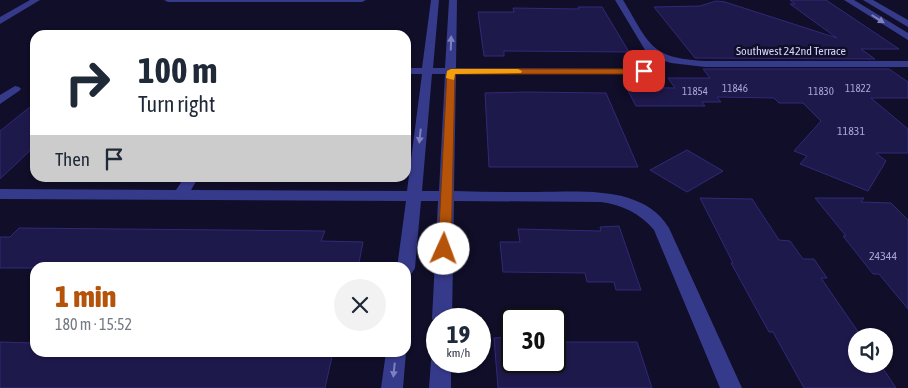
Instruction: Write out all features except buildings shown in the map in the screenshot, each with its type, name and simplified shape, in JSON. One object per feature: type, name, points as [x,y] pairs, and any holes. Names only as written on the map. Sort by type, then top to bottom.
[{"type":"street","points":[[0,20],[36,0]]},
{"type":"street","points":[[168,0],[362,0]]},
{"type":"street","points":[[407,262],[435,0]]},
{"type":"street","points":[[442,308],[453,0]]},
{"type":"street","name":"Southwest 242nd Terrace","points":[[619,0],[651,50],[660,56],[674,61],[705,64],[908,64]]},
{"type":"street","points":[[848,0],[908,38]]},
{"type":"street","points":[[868,0],[908,24]]},
{"type":"street","points":[[411,71],[644,71]]},
{"type":"street","points":[[0,100],[15,89]]},
{"type":"street","points":[[180,195],[188,182]]},
{"type":"street","points":[[0,194],[601,197],[625,202],[643,211],[656,222],[664,233],[731,388]]},
{"type":"street","points":[[392,388],[395,357]]},
{"type":"street","points":[[440,388],[441,373]]},
{"type":"slow traffic","points":[[451,78],[451,71],[518,71]]},
{"type":"route","points":[[444,249],[451,71],[644,71]]}]
